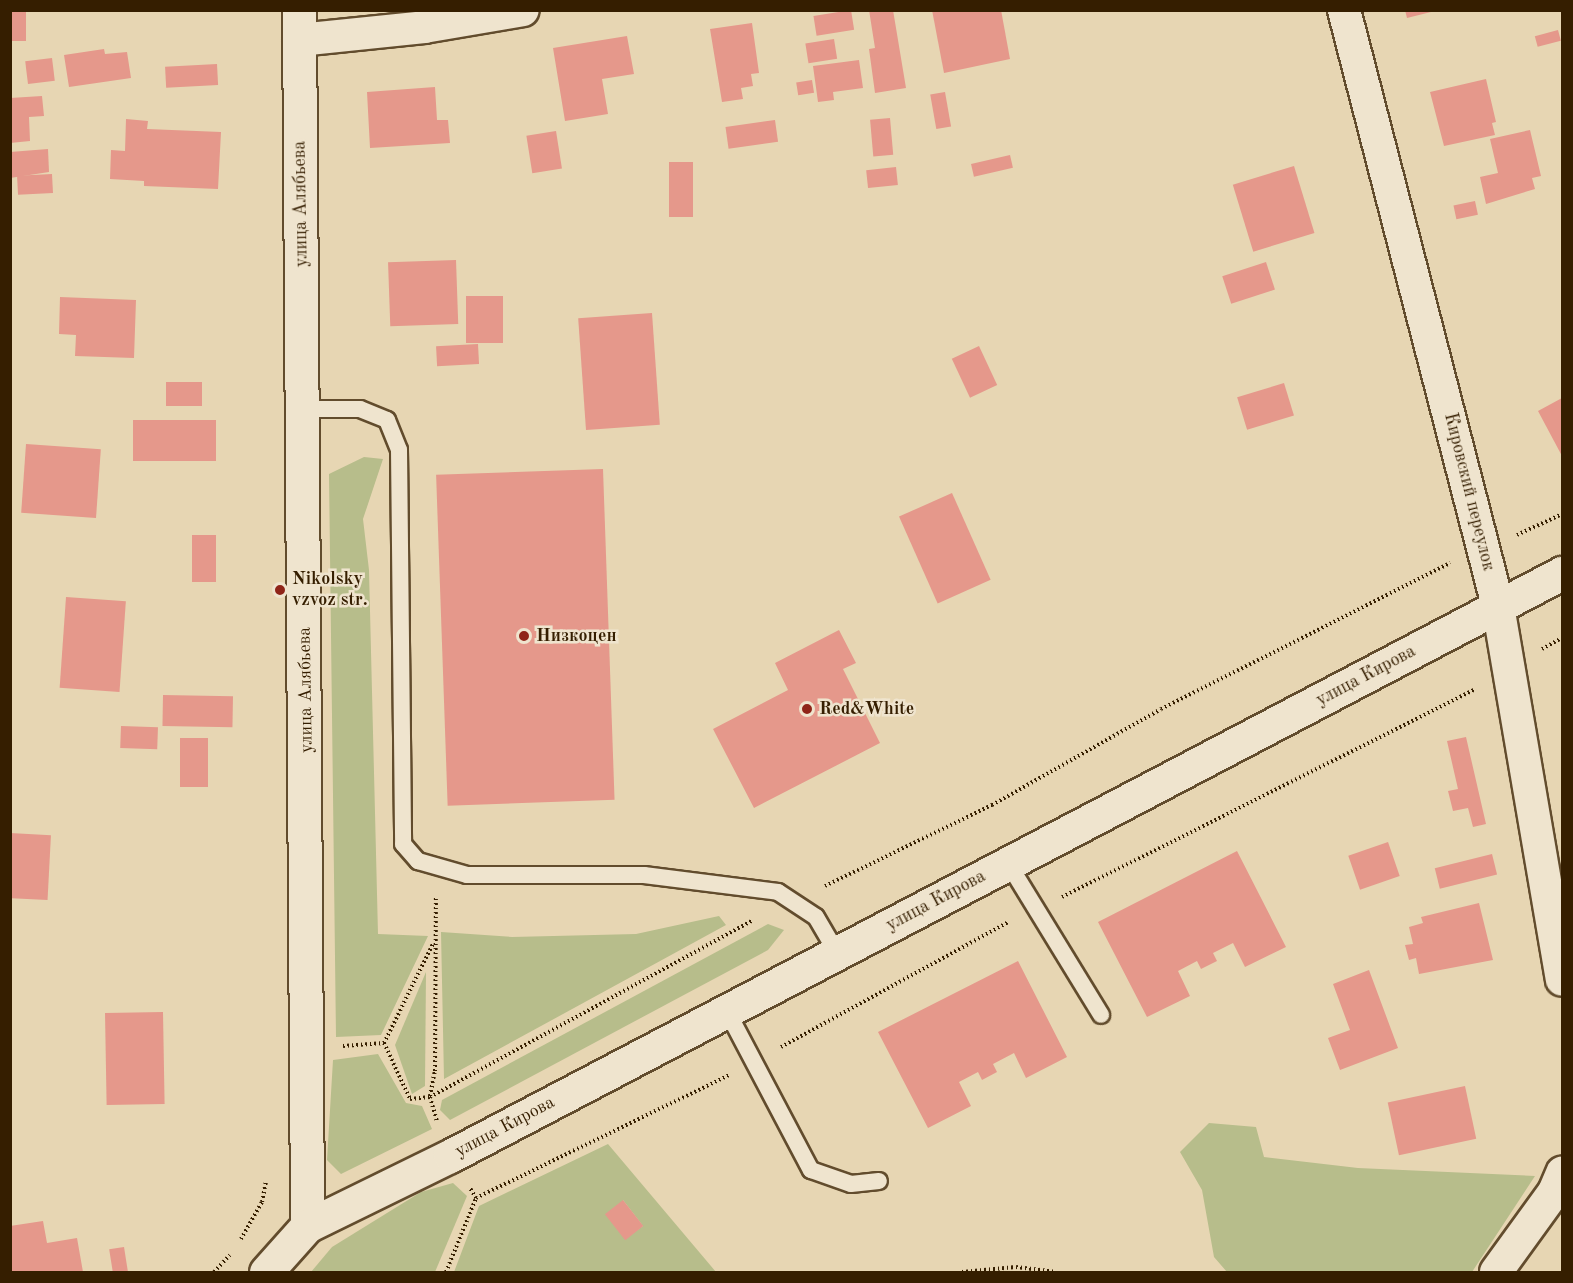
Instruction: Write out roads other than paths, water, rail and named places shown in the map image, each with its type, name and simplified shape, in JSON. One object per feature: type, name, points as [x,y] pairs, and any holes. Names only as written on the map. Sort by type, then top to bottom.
[{"type":"main road","name":"улица Алябьева","points":[[299,25],[308,1226]]},
{"type":"main road","name":"улица Кирова","points":[[308,1226],[727,1011],[1563,573]]},
{"type":"main road","points":[[266,1272],[308,1226]]},
{"type":"street","points":[[299,25],[423,27],[523,10]]},
{"type":"street","name":"Кировский переулок","points":[[1344,10],[1498,606],[1563,980]]},
{"type":"street","points":[[1497,1272],[1554,1192],[1563,1173]]},
{"type":"lane","points":[[303,409],[360,409],[387,420],[399,450],[403,844],[418,861],[467,875],[644,875],[778,892],[816,917],[837,953]]},
{"type":"lane","points":[[1008,863],[1101,1015]]},
{"type":"lane","points":[[727,1011],[811,1170],[851,1184],[879,1181]]},
{"type":"place","name":"Nikolsky vzvoz str.","points":[[280,590]]},
{"type":"place","name":"Низкоцен","points":[[524,636]]},
{"type":"place","name":"Red&White","points":[[807,709]]}]
